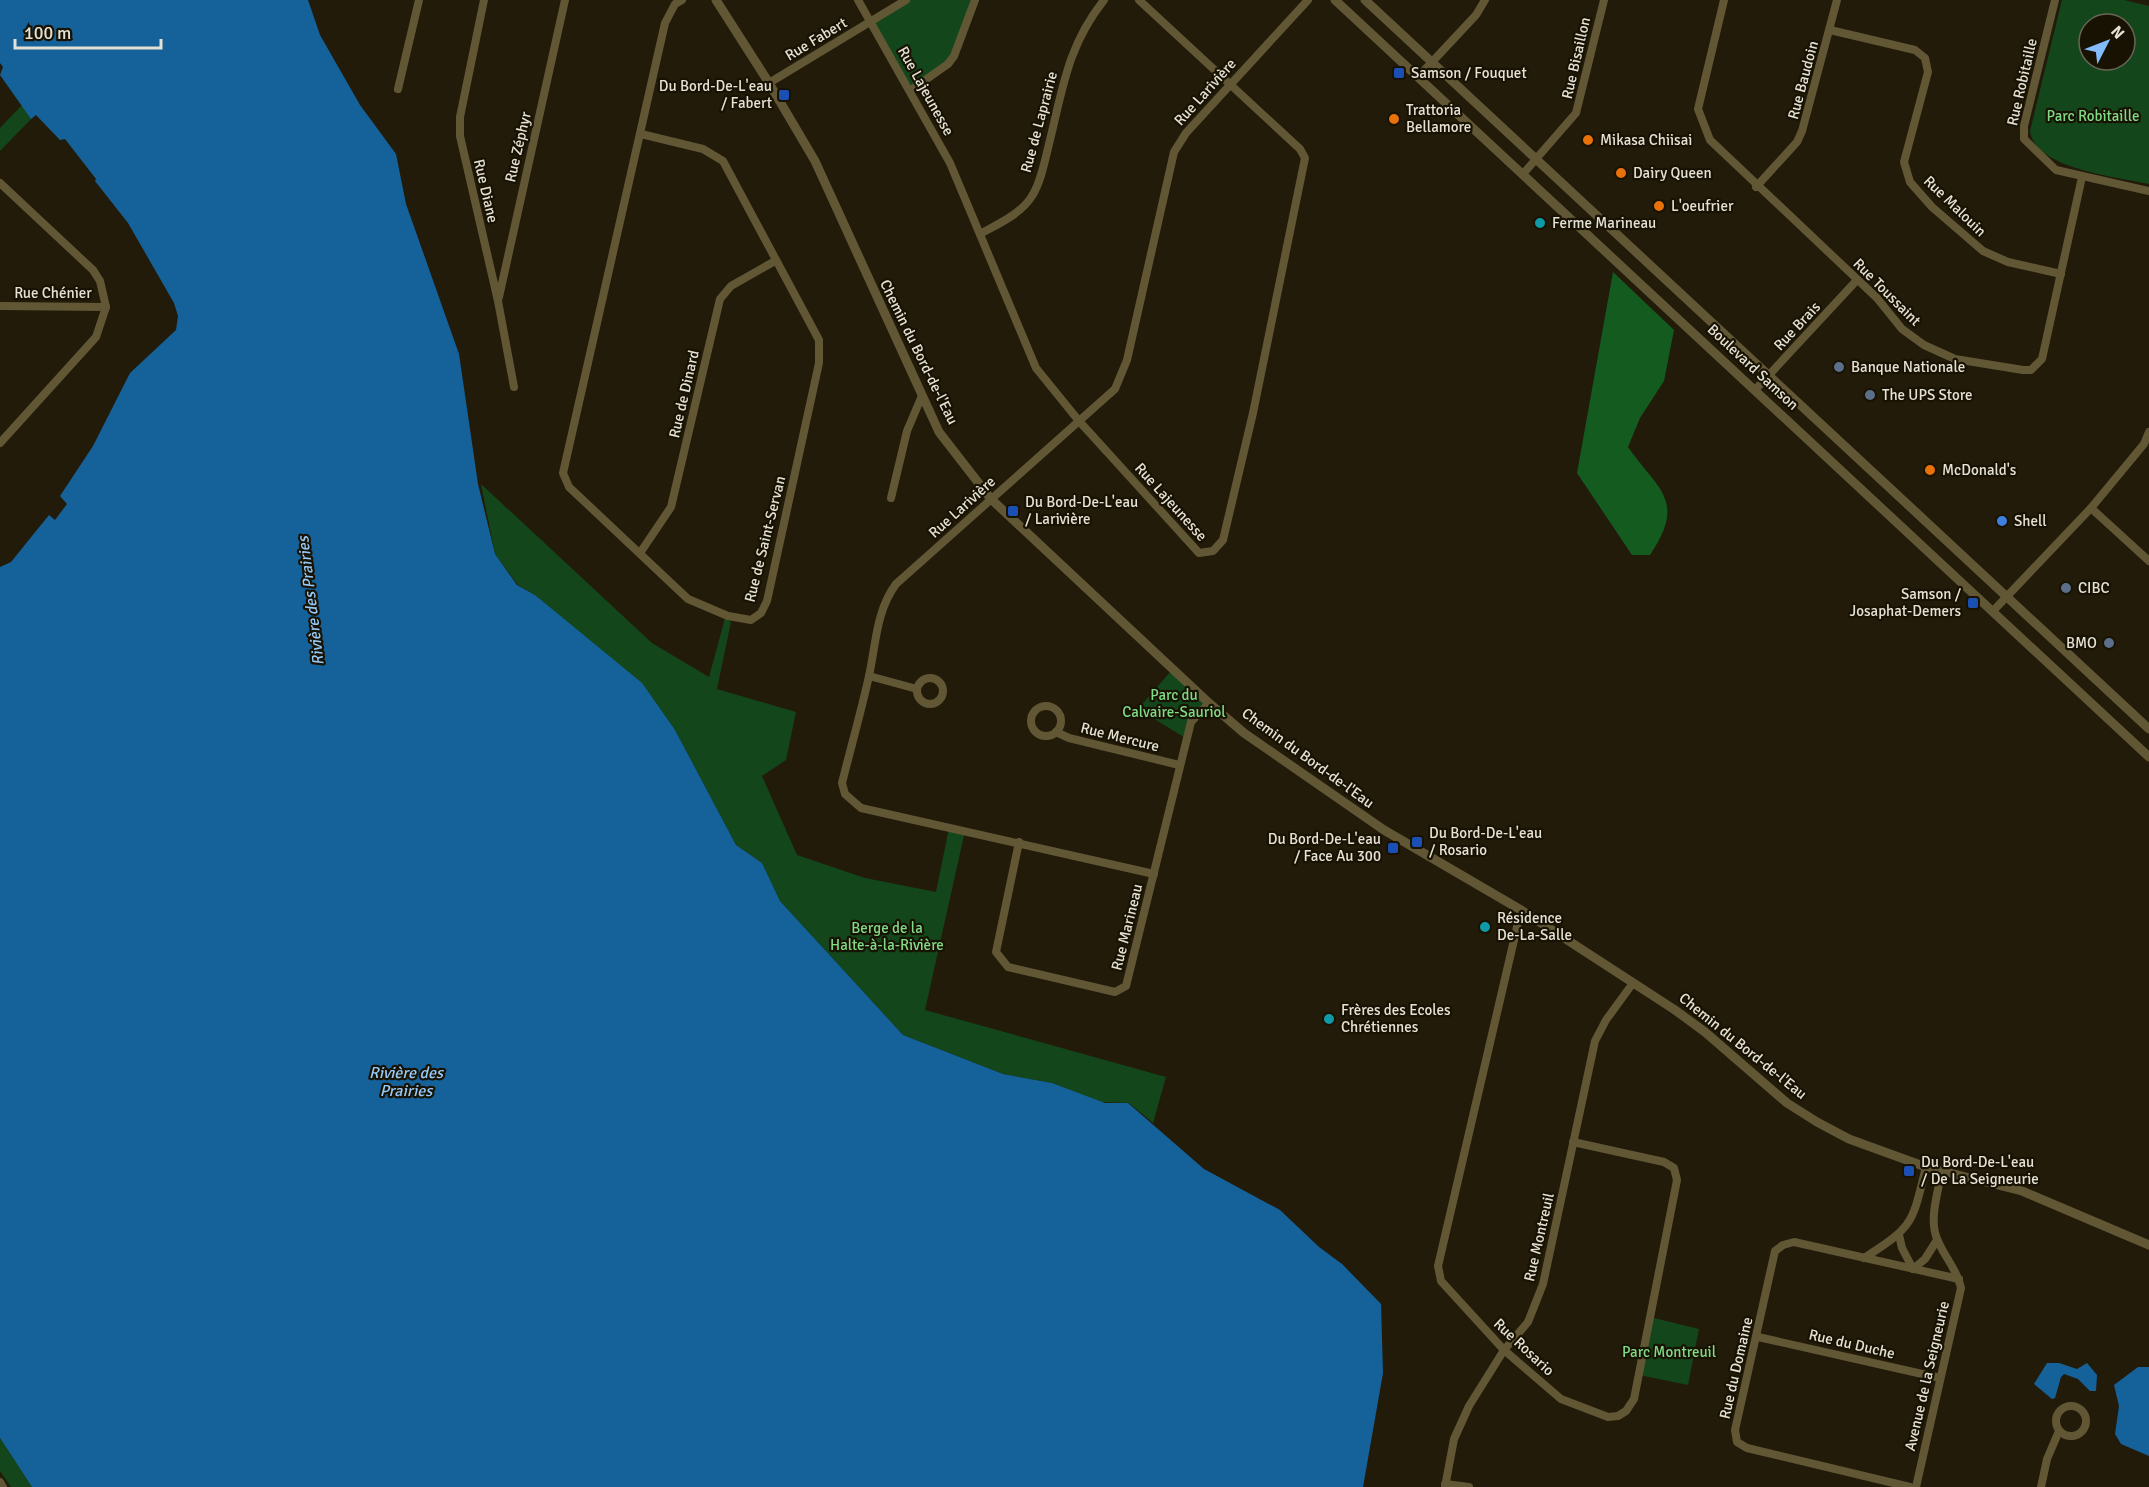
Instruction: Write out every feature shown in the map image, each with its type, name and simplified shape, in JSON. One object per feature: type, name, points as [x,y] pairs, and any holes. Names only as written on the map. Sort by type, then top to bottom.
[{"type":"street","points":[[398,88],[419,0]]},
{"type":"street","name":"Rue Diane","points":[[484,0],[460,117],[460,136],[498,301],[514,387]]},
{"type":"street","name":"Rue Zéphyr","points":[[498,301],[565,0]]},
{"type":"street","name":"Rue de Saint-Servan","points":[[641,134],[703,149],[723,161],[819,340],[819,363],[767,601],[761,612],[751,620],[728,616],[688,599],[569,487],[563,473],[665,23],[675,4],[682,0]]},
{"type":"street","name":"Chemin du Bord-de-l'Eau","points":[[716,0],[770,83],[815,161],[921,398],[939,432],[991,499],[1209,703],[1244,733],[1384,830],[1521,910],[1705,1032],[1797,1109],[1849,1138],[1926,1167],[2022,1191],[2149,1245]]},
{"type":"street","name":"Rue Lajeunesse","points":[[858,0],[950,162],[1036,368],[1079,421],[1199,553],[1213,551],[1223,540],[1305,167],[1305,158],[1300,149],[1139,0]]},
{"type":"street","name":"Rue Fabert","points":[[770,83],[906,0]]},
{"type":"street","points":[[911,90],[948,64],[954,56],[975,0]]},
{"type":"street","name":"Rue de Laprairie","points":[[980,234],[1009,219],[1032,196],[1045,157],[1072,49],[1086,22],[1104,0]]},
{"type":"street","name":"Rue Larivière","points":[[1154,874],[861,808],[845,794],[842,783],[869,675],[881,609],[888,595],[896,584],[1115,389],[1126,360],[1174,152],[1186,133],[1308,0]]},
{"type":"street","name":"Boulevard Samson","points":[[1335,0],[2149,756]]},
{"type":"street","name":"Boulevard Samson","points":[[1365,0],[2149,729]]},
{"type":"street","points":[[1418,77],[1476,15],[1485,0]]},
{"type":"street","name":"Rue Bisaillon","points":[[1522,174],[1577,111],[1604,0]]},
{"type":"street","name":"Rue Toussaint","points":[[1724,0],[1698,109],[1710,140],[1756,187],[1877,298],[1902,329],[1924,345],[1955,359],[2023,370],[2031,370],[2042,360],[2082,177]]},
{"type":"street","name":"Rue Baudoin","points":[[1756,187],[1797,142],[1803,131],[1837,0]]},
{"type":"street","name":"Rue Robitaille","points":[[2055,0],[2024,135],[2027,144],[2056,170],[2149,191]]},
{"type":"street","name":"Rue Malouin","points":[[1830,30],[1915,51],[1925,58],[1928,72],[1905,162],[1910,182],[1932,207],[1983,251],[2008,262],[2061,274]]},
{"type":"street","points":[[0,183],[93,270],[100,281],[106,306],[96,337],[1,440]]},
{"type":"street","name":"Rue de Dinard","points":[[640,553],[671,507],[720,299],[731,286],[776,261]]},
{"type":"street","name":"Rue Brais","points":[[1755,390],[1857,280]]},
{"type":"street","name":"Rue Chénier","points":[[0,306],[106,306]]},
{"type":"street","points":[[891,498],[907,431],[921,398]]},
{"type":"street","points":[[1993,611],[2091,508],[2144,444],[2149,432]]},
{"type":"street","points":[[2091,508],[2149,561]]},
{"type":"street","points":[[869,675],[917,689]]},
{"type":"street","name":"Rue Marineau","points":[[1019,842],[996,952],[1008,967],[1115,992],[1126,986],[1191,722],[1209,703]]},
{"type":"street","name":"Rue Mercure","points":[[1056,732],[1069,738],[1179,765]]},
{"type":"street","name":"Rue Rosario","points":[[1521,910],[1438,1266],[1441,1281],[1504,1350],[1561,1399],[1608,1416],[1618,1416],[1626,1411],[1634,1399],[1677,1180],[1674,1168],[1664,1162],[1573,1142]]},
{"type":"street","name":"Rue Montreuil","points":[[1445,1485],[1454,1439],[1469,1406],[1504,1350],[1528,1322],[1543,1284],[1595,1041],[1606,1020],[1633,983]]},
{"type":"street","points":[[1864,1258],[1899,1235],[1915,1212],[1926,1167]]},
{"type":"street","points":[[1942,1171],[1934,1214],[1937,1240],[1959,1279]]},
{"type":"street","points":[[1899,1235],[1902,1248],[1913,1269],[1925,1259],[1937,1240]]},
{"type":"street","name":"Rue du Domaine","points":[[1910,1487],[1747,1448],[1737,1442],[1735,1431],[1758,1337],[1775,1251],[1783,1245],[1794,1242],[1959,1279]]},
{"type":"street","name":"Avenue de la Seigneurie","points":[[1916,1487],[1961,1288],[1959,1279]]},
{"type":"street","name":"Rue du Duche","points":[[1758,1337],[1940,1378]]},
{"type":"street","points":[[2041,1487],[2047,1459],[2059,1431],[2056,1418],[2060,1410],[2070,1406],[2084,1413],[2086,1423],[2082,1432],[2067,1436],[2059,1431]]},
{"type":"street","points":[[0,1482],[3,1487]]},
{"type":"street","points":[[1445,1485],[1469,1487]]},
{"type":"green space","points":[[906,0],[975,0],[954,56],[911,90],[872,22]]},
{"type":"green space","name":"Parc Robitaille","points":[[2062,0],[2124,0],[2149,6],[2149,184],[2099,174],[2062,163],[2046,154],[2035,144],[2030,131]]},
{"type":"green space","points":[[23,104],[34,116],[0,151],[0,128]]},
{"type":"green space","points":[[1613,272],[1674,330],[1664,381],[1640,418],[1628,447],[1658,486],[1667,508],[1661,536],[1650,555],[1632,555],[1577,473]]},
{"type":"green space","name":"Berge de la Halte-à-la-Rivière","points":[[481,484],[652,643],[709,677],[725,618],[731,622],[717,689],[796,712],[786,760],[762,776],[797,855],[865,878],[936,892],[949,828],[965,831],[925,1010],[1166,1077],[1153,1123],[1129,1103],[1100,1102],[1052,1083],[1003,1074],[903,1035],[780,901],[762,863],[736,845],[675,730],[576,630],[535,595],[518,585],[495,554]]},
{"type":"green space","name":"Parc du Calvaire-Sauriol","points":[[1172,670],[1209,703],[1191,722],[1187,739],[1138,709]]},
{"type":"green space","name":"Parc Montreuil","points":[[1650,1317],[1699,1329],[1688,1385],[1639,1375]]},
{"type":"green space","points":[[0,1438],[32,1487],[11,1487],[0,1471]]},
{"type":"water","name":"Rivière des Prairies","points":[[0,0],[308,0],[320,35],[360,105],[396,154],[406,204],[459,354],[478,484],[495,554],[517,585],[535,595],[642,683],[675,730],[736,845],[762,863],[780,901],[903,1035],[1003,1074],[1052,1083],[1105,1103],[1128,1103],[1204,1169],[1280,1210],[1319,1247],[1342,1264],[1381,1304],[1383,1373],[1363,1487],[32,1487],[0,1438],[0,567],[11,562],[49,515],[55,520],[67,504],[60,496],[93,446],[130,373],[176,330],[178,316],[174,303],[128,223],[95,181],[96,179],[65,139],[60,140],[36,115],[31,119],[0,75],[3,67],[0,63]]},
{"type":"water","points":[[2047,1363],[2059,1363],[2077,1369],[2087,1363],[2097,1375],[2096,1391],[2090,1391],[2078,1379],[2064,1374],[2055,1398],[2052,1399],[2034,1384]]},
{"type":"water","points":[[2138,1367],[2149,1367],[2149,1456],[2121,1444],[2115,1434],[2119,1406],[2114,1385]]},
{"type":"place","name":"Samson / Fouquet","points":[[1399,73]]},
{"type":"place","name":"Du Bord-De-L'eau / Fabert","points":[[784,95]]},
{"type":"place","name":"Trattoria Bellamore","points":[[1394,119]]},
{"type":"place","name":"Mikasa Chiisai","points":[[1588,140]]},
{"type":"place","name":"Dairy Queen","points":[[1621,173]]},
{"type":"place","name":"L'oeufrier","points":[[1659,206]]},
{"type":"place","name":"Ferme Marineau","points":[[1540,223]]},
{"type":"place","name":"Banque Nationale","points":[[1839,367]]},
{"type":"place","name":"The UPS Store","points":[[1870,395]]},
{"type":"place","name":"McDonald's","points":[[1930,470]]},
{"type":"place","name":"Du Bord-De-L'eau / Larivière","points":[[1013,511]]},
{"type":"place","name":"Shell","points":[[2002,521]]},
{"type":"place","name":"CIBC","points":[[2066,588]]},
{"type":"place","name":"Samson / Josaphat-Demers","points":[[1973,603]]},
{"type":"place","name":"BMO","points":[[2109,643]]},
{"type":"place","name":"Du Bord-De-L'eau / Rosario","points":[[1417,842]]},
{"type":"place","name":"Du Bord-De-L'eau / Face Au 300","points":[[1393,848]]},
{"type":"place","name":"Résidence De-La-Salle","points":[[1485,927]]},
{"type":"place","name":"Frères des Ecoles Chrétiennes","points":[[1329,1019]]},
{"type":"place","name":"Du Bord-De-L'eau / De La Seigneurie","points":[[1909,1171]]}]
